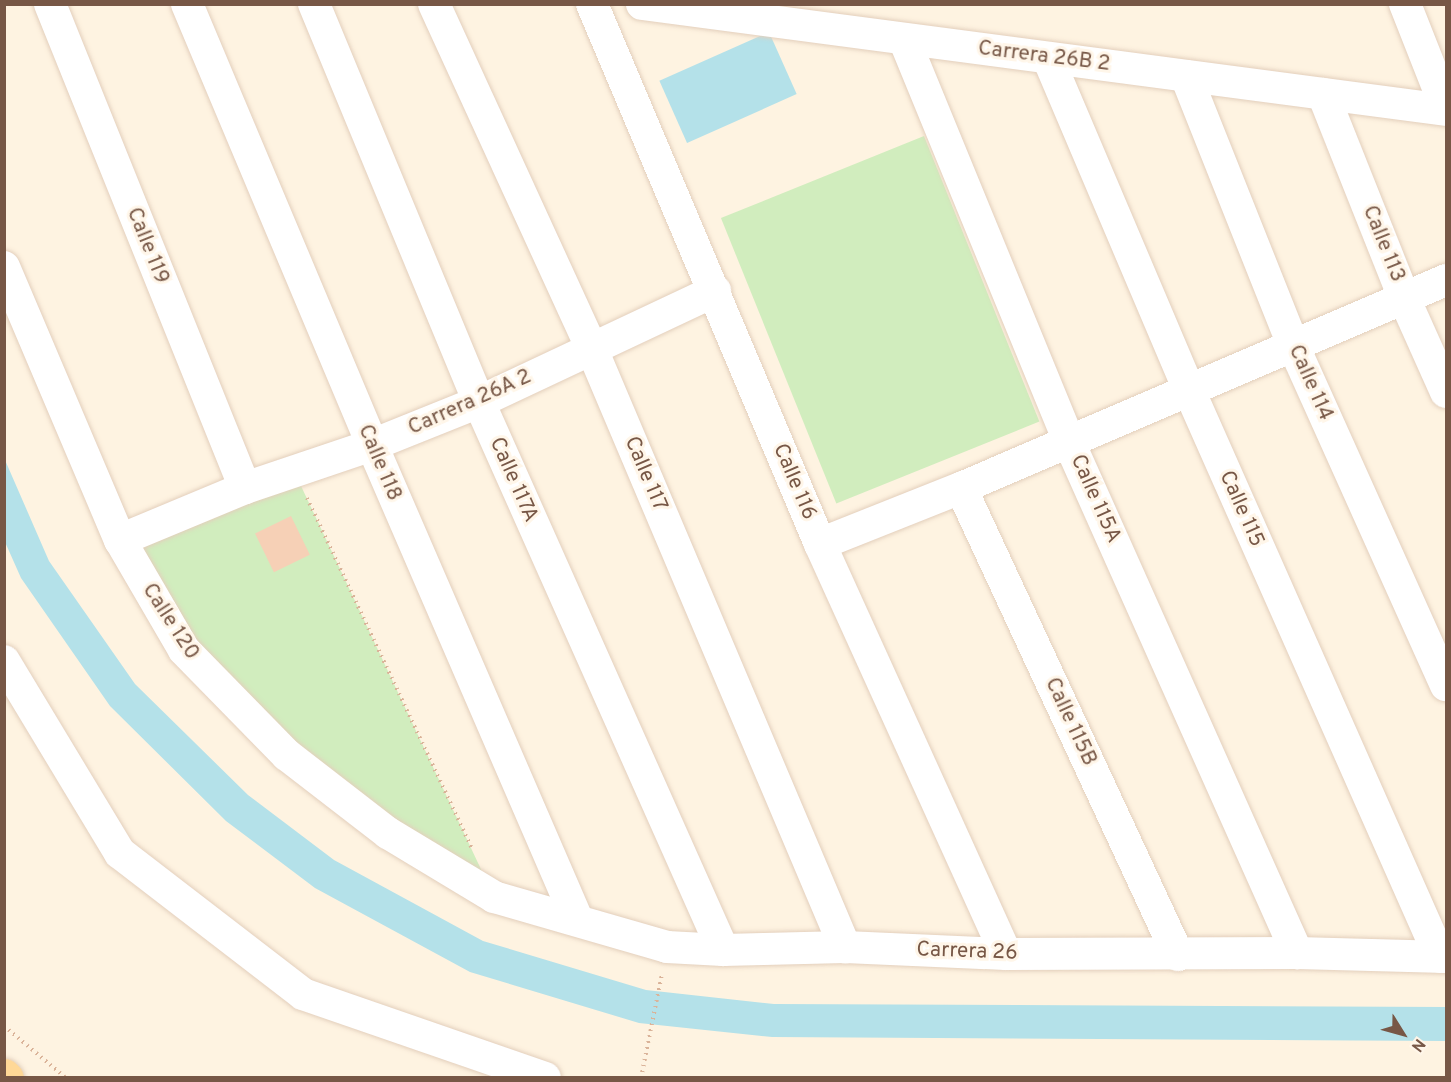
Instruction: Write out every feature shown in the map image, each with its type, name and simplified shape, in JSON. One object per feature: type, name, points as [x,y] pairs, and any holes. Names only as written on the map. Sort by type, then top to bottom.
[{"type":"street","name":"Calle 119","points":[[50,4],[245,488]]},
{"type":"street","name":"Calle 118","points":[[187,4],[372,445],[577,919]]},
{"type":"street","name":"Calle 117A","points":[[314,4],[479,402],[723,950]]},
{"type":"street","name":"Calle 117","points":[[434,4],[591,348],[846,947]]},
{"type":"street","name":"Calle 116","points":[[592,4],[820,544],[1006,954]]},
{"type":"street","name":"Carrera 26B 2","points":[[642,4],[1446,109]]},
{"type":"street","points":[[1405,4],[1446,109]]},
{"type":"street","name":"Calle 115A","points":[[904,39],[1069,442],[1297,953]]},
{"type":"street","name":"Calle 115","points":[[1048,58],[1189,390],[1443,957]]},
{"type":"street","name":"Calle 114","points":[[1186,76],[1293,345],[1446,685]]},
{"type":"street","name":"Calle 113","points":[[1323,94],[1404,298],[1446,392]]},
{"type":"street","name":"Calle 120","points":[[4,267],[120,540],[184,650],[287,755],[388,833],[494,897]]},
{"type":"street","points":[[820,544],[962,488],[1446,280]]},
{"type":"street","name":"Carrera 26A 2","points":[[120,540],[245,488],[372,445],[479,402],[715,291]]},
{"type":"street","name":"Calle 115B","points":[[962,488],[1178,955]]},
{"type":"street","points":[[4,661],[120,853],[303,994],[544,1077]]},
{"type":"street","name":"Carrera 26","points":[[494,897],[577,919],[667,947],[723,950],[846,947],[1006,954],[1297,953],[1443,957]]},
{"type":"path","points":[[294,471],[474,854]]},
{"type":"path","points":[[641,1077],[661,978]]},
{"type":"path","points":[[4,1026],[66,1077]]},
{"type":"green space","points":[[924,136],[1039,422],[836,504],[721,218]]},
{"type":"green space","points":[[294,471],[494,897],[388,833],[184,650],[120,540]]},
{"type":"water","points":[[769,32],[797,94],[687,143],[659,81]]},
{"type":"water","points":[[5,460],[49,561],[135,684],[248,795],[334,860],[483,941],[646,990],[774,1004],[1446,1007],[1446,1041],[772,1037],[639,1023],[470,972],[315,888],[226,821],[110,706],[21,578],[5,542]]},
{"type":"building","points":[[291,516],[310,555],[274,572],[255,534]]}]
